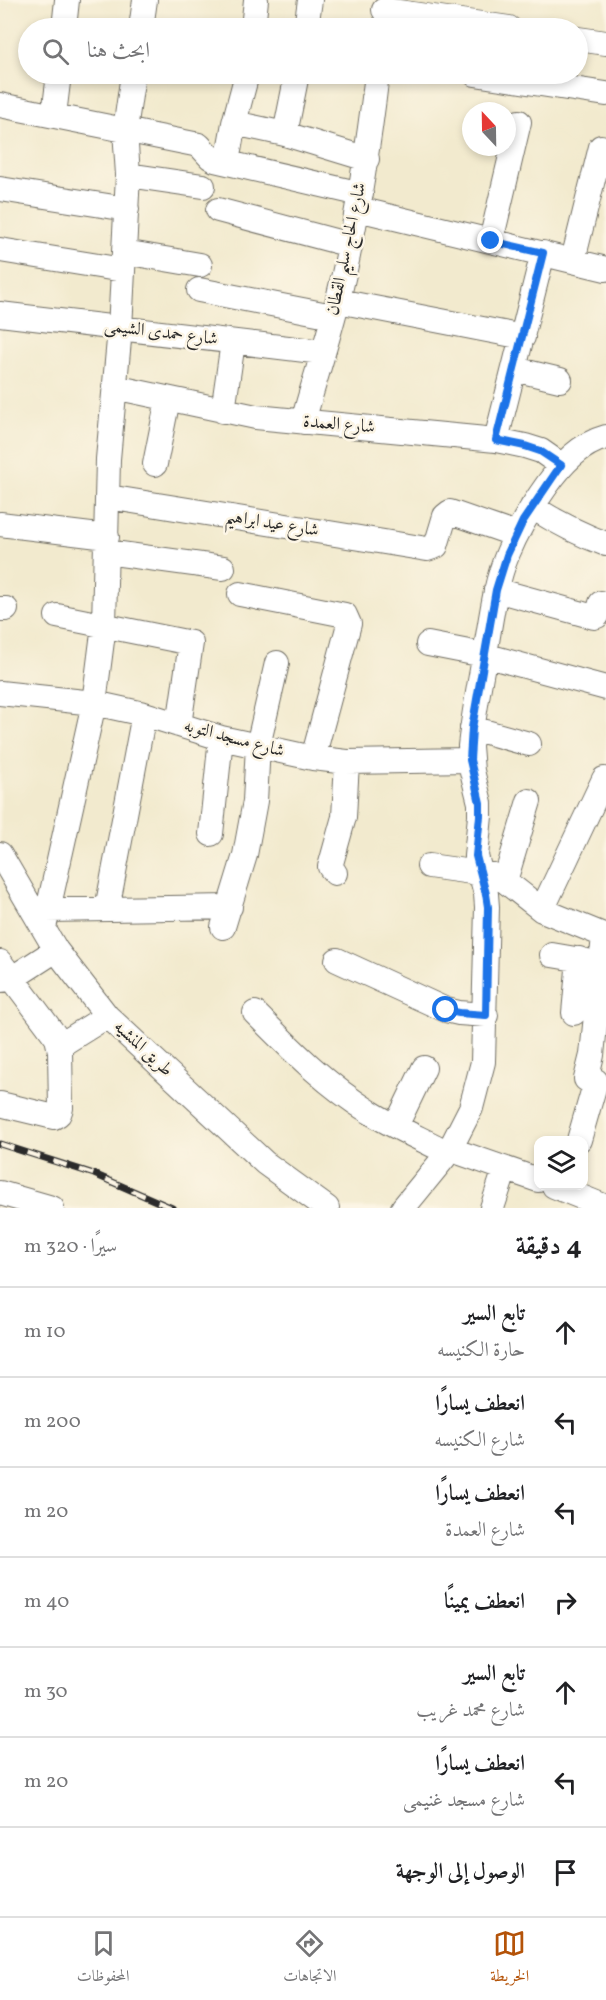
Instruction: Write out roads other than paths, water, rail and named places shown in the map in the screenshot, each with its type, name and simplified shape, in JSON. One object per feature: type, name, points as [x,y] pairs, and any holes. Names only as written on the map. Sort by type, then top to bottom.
[{"type":"street","points":[[65,18],[67,0]]},
{"type":"street","points":[[142,18],[145,0]]},
{"type":"street","points":[[254,18],[256,0]]},
{"type":"street","points":[[307,18],[310,0]]},
{"type":"street","points":[[384,13],[426,18]]},
{"type":"street","points":[[588,40],[606,43]]},
{"type":"street","points":[[54,115],[58,84]]},
{"type":"street","points":[[132,84],[125,130],[128,175],[120,329],[108,459],[104,625],[94,703],[46,919],[107,909],[226,917],[245,855],[255,801],[258,747],[277,663]]},
{"type":"street","points":[[227,162],[244,84]]},
{"type":"street","points":[[285,134],[295,84]]},
{"type":"street","name":"شارع الحاج سليم القطان","points":[[303,422],[336,308],[350,245],[367,159],[376,84]]},
{"type":"street","points":[[540,84],[606,94]]},
{"type":"street","points":[[0,105],[199,144],[212,158],[491,241],[606,268]]},
{"type":"street","points":[[491,241],[519,122]]},
{"type":"street","points":[[234,123],[285,134],[367,159]]},
{"type":"street","points":[[573,260],[601,147]]},
{"type":"street","points":[[128,175],[203,186]]},
{"type":"street","points":[[0,189],[127,209]]},
{"type":"street","points":[[218,210],[350,245]]},
{"type":"street","points":[[0,250],[200,265]]},
{"type":"street","points":[[496,440],[543,253]]},
{"type":"street","points":[[199,290],[336,308],[523,338]]},
{"type":"street","name":"شارع حمدى الشيمى","points":[[0,314],[322,352]]},
{"type":"street","points":[[223,411],[233,342]]},
{"type":"street","points":[[514,369],[560,380]]},
{"type":"street","name":"شارع العمدة","points":[[114,387],[256,417],[496,440],[540,451],[561,465]]},
{"type":"street","points":[[155,464],[168,399]]},
{"type":"street","points":[[403,1208],[449,1151],[471,1107],[483,1062],[488,907],[476,849],[480,803],[470,760],[472,728],[496,590],[516,535],[561,465],[580,449],[601,439]]},
{"type":"street","name":"شارع عيد ابراهيم","points":[[108,497],[427,549],[436,546],[445,516],[450,512],[516,535]]},
{"type":"street","points":[[532,507],[575,531],[606,544]]},
{"type":"street","points":[[0,524],[224,568]]},
{"type":"street","points":[[496,590],[594,617],[597,616],[601,603]]},
{"type":"street","points":[[240,594],[345,615],[348,619],[349,624],[313,758]]},
{"type":"street","points":[[57,616],[191,643],[179,725]]},
{"type":"street","points":[[428,644],[484,655],[606,688]]},
{"type":"street","name":"شارع مسجد التوبه","points":[[0,693],[94,703],[144,714],[221,738],[313,758],[347,762],[470,760]]},
{"type":"street","points":[[107,909],[144,714]]},
{"type":"street","points":[[472,728],[529,744]]},
{"type":"street","points":[[211,834],[221,738]]},
{"type":"street","points":[[335,873],[330,867],[344,817],[347,762]]},
{"type":"street","points":[[542,910],[604,779]]},
{"type":"street","points":[[506,881],[529,801]]},
{"type":"street","name":"طريق المنشيه","points":[[0,854],[46,919],[56,950],[107,1016],[265,1163],[327,1208]]},
{"type":"street","points":[[429,866],[493,875],[506,881],[542,910],[605,936],[590,961],[574,1013]]},
{"type":"street","points":[[0,1104],[54,1117],[62,1108],[59,1046],[53,1031],[4,974],[56,950]]},
{"type":"street","points":[[552,955],[590,961]]},
{"type":"street","points":[[337,960],[446,1010],[486,1015]]},
{"type":"street","points":[[580,1136],[592,1055],[590,961]]},
{"type":"street","points":[[255,1012],[284,1043],[369,1112],[449,1151],[534,1179]]},
{"type":"street","points":[[59,1046],[107,1016]]},
{"type":"street","points":[[396,1126],[424,1068]]},
{"type":"street","points":[[492,1208],[505,1169]]},
{"type":"street","points":[[561,1192],[606,1207]]},
{"type":"street","points":[[0,1193],[52,1208]]},
{"type":"railway","points":[[0,1144],[94,1174],[172,1208]]}]
